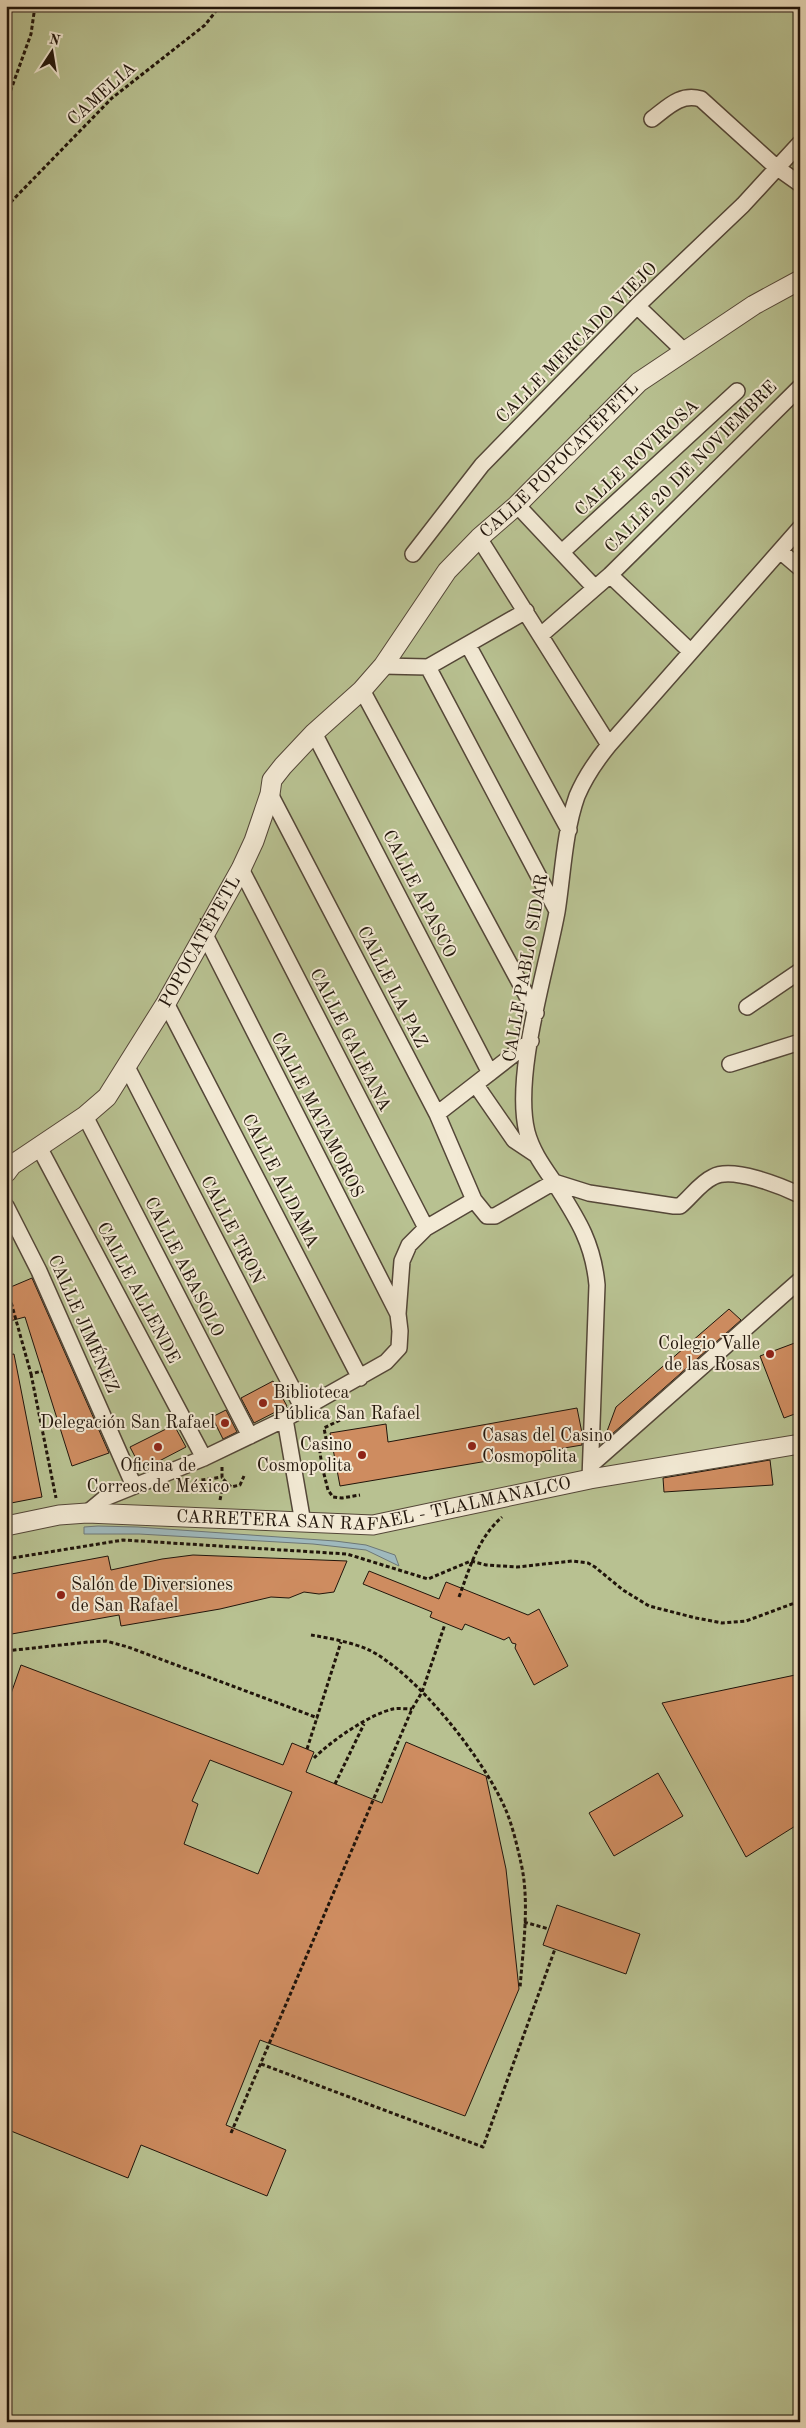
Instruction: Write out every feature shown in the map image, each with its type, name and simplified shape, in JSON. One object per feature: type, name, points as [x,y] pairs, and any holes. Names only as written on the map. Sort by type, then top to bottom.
[{"type":"street","points":[[652,119],[679,98],[690,96],[701,99],[776,167],[800,184]]},
{"type":"street","name":"CALLE MERCADO VIEJO","points":[[413,554],[482,465],[637,306],[743,205],[800,143]]},
{"type":"street","name":"CALLE POPOCATÉPETL","points":[[362,690],[384,666],[446,571],[479,538],[518,505],[639,382],[684,350],[754,305],[800,280]]},
{"type":"street","points":[[637,306],[684,350]]},
{"type":"street","name":"CALLE 20 DE NOVIEMBRE","points":[[542,635],[610,575],[800,387]]},
{"type":"street","name":"CALLE ROVIROSA","points":[[562,552],[737,391]]},
{"type":"street","points":[[518,505],[595,588]]},
{"type":"street","name":"CALLE PABLO SIDAR","points":[[590,1472],[597,1285],[595,1261],[585,1232],[535,1154],[527,1133],[523,1110],[531,1041],[557,911],[569,830],[577,797],[589,772],[609,745],[800,528]]},
{"type":"street","points":[[479,538],[542,635],[609,745]]},
{"type":"street","points":[[780,551],[800,568]]},
{"type":"street","points":[[610,575],[690,651]]},
{"type":"street","points":[[384,666],[428,667],[526,611]]},
{"type":"street","points":[[468,645],[569,830]]},
{"type":"street","points":[[428,667],[557,911]]},
{"type":"street","points":[[362,690],[536,1013]]},
{"type":"street","name":"POPOCATÉPETL","points":[[8,1166],[85,1116],[108,1097],[166,1002],[241,869],[254,841],[270,794],[272,780],[314,733],[362,690]]},
{"type":"street","name":"CALLE APASCO","points":[[314,733],[490,1073]]},
{"type":"street","name":"CALLE LA PAZ","points":[[270,794],[437,1114],[474,1200]]},
{"type":"street","name":"CALLE GALEANA","points":[[241,869],[426,1228]]},
{"type":"street","name":"CALLE MATAMOROS","points":[[204,933],[398,1314]]},
{"type":"street","points":[[747,1007],[800,971]]},
{"type":"street","name":"CALLE ALDAMA","points":[[166,1002],[360,1378]]},
{"type":"street","points":[[437,1114],[531,1041]]},
{"type":"street","points":[[730,1064],[800,1042]]},
{"type":"street","name":"CALLE TRON","points":[[127,1067],[303,1409]]},
{"type":"street","points":[[476,1085],[514,1140],[535,1154]]},
{"type":"street","name":"CALLE ABASOLO","points":[[85,1116],[250,1436]]},
{"type":"street","name":"CALLE ALLENDE","points":[[39,1147],[204,1458]]},
{"type":"street","points":[[87,1513],[105,1498],[204,1458],[286,1419],[386,1362],[399,1348],[398,1314],[402,1261],[408,1245],[426,1228],[474,1200],[487,1216],[495,1216],[554,1182],[589,1193],[680,1206],[714,1176],[724,1175],[756,1179],[800,1195]]},
{"type":"street","name":"CALLE JIMÉNEZ","points":[[6,1206],[39,1270],[134,1486]]},
{"type":"street","points":[[590,1472],[800,1280]]},
{"type":"street","points":[[286,1419],[303,1523]]},
{"type":"street","name":"CARRETERA SAN RAFAEL - TLALMANALCO","points":[[6,1526],[87,1513],[373,1526],[590,1472],[800,1444]]},
{"type":"path","points":[[6,110],[8,98],[31,34],[35,6]]},
{"type":"path","name":"CAMELIA","points":[[6,207],[112,98],[205,25],[220,6]]},
{"type":"path","points":[[6,179],[11,202]]},
{"type":"path","points":[[6,1284],[31,1374],[60,1516]]},
{"type":"path","points":[[31,1374],[42,1371]]},
{"type":"path","points":[[344,1418],[324,1428],[327,1444],[319,1446],[322,1466],[328,1490],[333,1497],[342,1498],[360,1495]]},
{"type":"path","points":[[307,1466],[322,1466]]},
{"type":"path","points":[[218,1505],[223,1479],[228,1486],[238,1487],[243,1483],[244,1476]]},
{"type":"path","points":[[6,1559],[123,1540],[347,1554],[428,1579],[471,1561],[486,1565],[517,1567],[564,1561],[588,1563],[623,1590],[649,1606],[722,1623],[746,1621],[800,1601]]},
{"type":"path","points":[[459,1597],[471,1561]]},
{"type":"path","points":[[231,2133],[412,1709],[422,1692],[445,1624]]},
{"type":"path","points":[[311,1635],[367,1649],[405,1675],[422,1692],[477,1761],[505,1808],[521,1864],[524,1922],[520,1988]]},
{"type":"path","points":[[6,1651],[106,1641],[128,1646],[318,1718]]},
{"type":"path","points":[[308,1749],[341,1642]]},
{"type":"path","points":[[314,1758],[332,1742],[375,1715],[394,1709],[412,1709]]},
{"type":"path","points":[[335,1784],[364,1723]]},
{"type":"path","points":[[524,1922],[549,1929]]},
{"type":"path","points":[[261,2064],[483,2147],[555,1949]]},
{"type":"path","points":[[304,2422],[306,2417]]},
{"type":"green space","points":[[6,6],[800,6],[800,2422],[6,2422]]},
{"type":"water","points":[[84,1527],[138,1527],[335,1541],[366,1545],[395,1555],[399,1566],[366,1550],[313,1544],[139,1534],[84,1534]]},
{"type":"building","points":[[32,1278],[109,1453],[72,1466],[25,1317],[6,1322],[6,1289]]},
{"type":"building","points":[[729,1309],[741,1320],[603,1442],[616,1407]]},
{"type":"building","points":[[800,1341],[800,1412],[784,1418],[760,1356]]},
{"type":"building","points":[[14,1354],[42,1497],[6,1504],[6,1355]]},
{"type":"building","name":"Biblioteca Pública San Rafael","points":[[273,1381],[287,1406],[254,1423],[241,1398]]},
{"type":"building","points":[[577,1408],[582,1433],[582,1445],[340,1486],[330,1433],[386,1424],[388,1442]]},
{"type":"building","name":"Delegación San Rafael","points":[[226,1410],[237,1432],[223,1439],[212,1417]]},
{"type":"building","name":"Oficina de Correos de México","points":[[174,1425],[186,1447],[142,1470],[130,1447]]},
{"type":"building","points":[[770,1460],[773,1485],[664,1492],[663,1478]]},
{"type":"building","points":[[193,1555],[347,1561],[334,1592],[319,1594],[304,1592],[289,1598],[271,1597],[220,1609],[121,1626],[119,1615],[6,1635],[6,1575],[108,1556],[111,1570],[162,1559]]},
{"type":"building","points":[[369,1571],[439,1599],[446,1582],[528,1615],[539,1609],[568,1666],[534,1685],[515,1648],[516,1644],[512,1643],[509,1637],[504,1640],[465,1624],[462,1630],[430,1617],[432,1612],[363,1584]]},
{"type":"building","points":[[21,1665],[283,1765],[292,1743],[314,1752],[306,1772],[382,1803],[406,1742],[486,1776],[506,1869],[519,1989],[465,2116],[260,2040],[226,2125],[286,2150],[267,2196],[141,2145],[128,2178],[6,2129],[6,1708]],"holes":[[[210,1760],[292,1792],[258,1874],[184,1844],[198,1804],[192,1801]]]},
{"type":"building","points":[[800,1674],[800,1823],[746,1857],[662,1703]]},
{"type":"building","points":[[658,1773],[683,1816],[614,1856],[589,1813]]},
{"type":"building","points":[[557,1905],[640,1934],[626,1974],[543,1945]]},
{"type":"place","name":"Colegio Valle de las Rosas","points":[[770,1354]]},
{"type":"place","name":"Biblioteca Pública San Rafael","points":[[263,1403]]},
{"type":"place","name":"Delegación San Rafael","points":[[225,1423]]},
{"type":"place","name":"Casas del Casino Cosmopolita","points":[[472,1446]]},
{"type":"place","name":"Oficina de Correos de México","points":[[158,1447]]},
{"type":"place","name":"Casino Cosmopolita","points":[[362,1455]]},
{"type":"place","name":"Salón de Diversiones de San Rafael","points":[[61,1595]]}]
